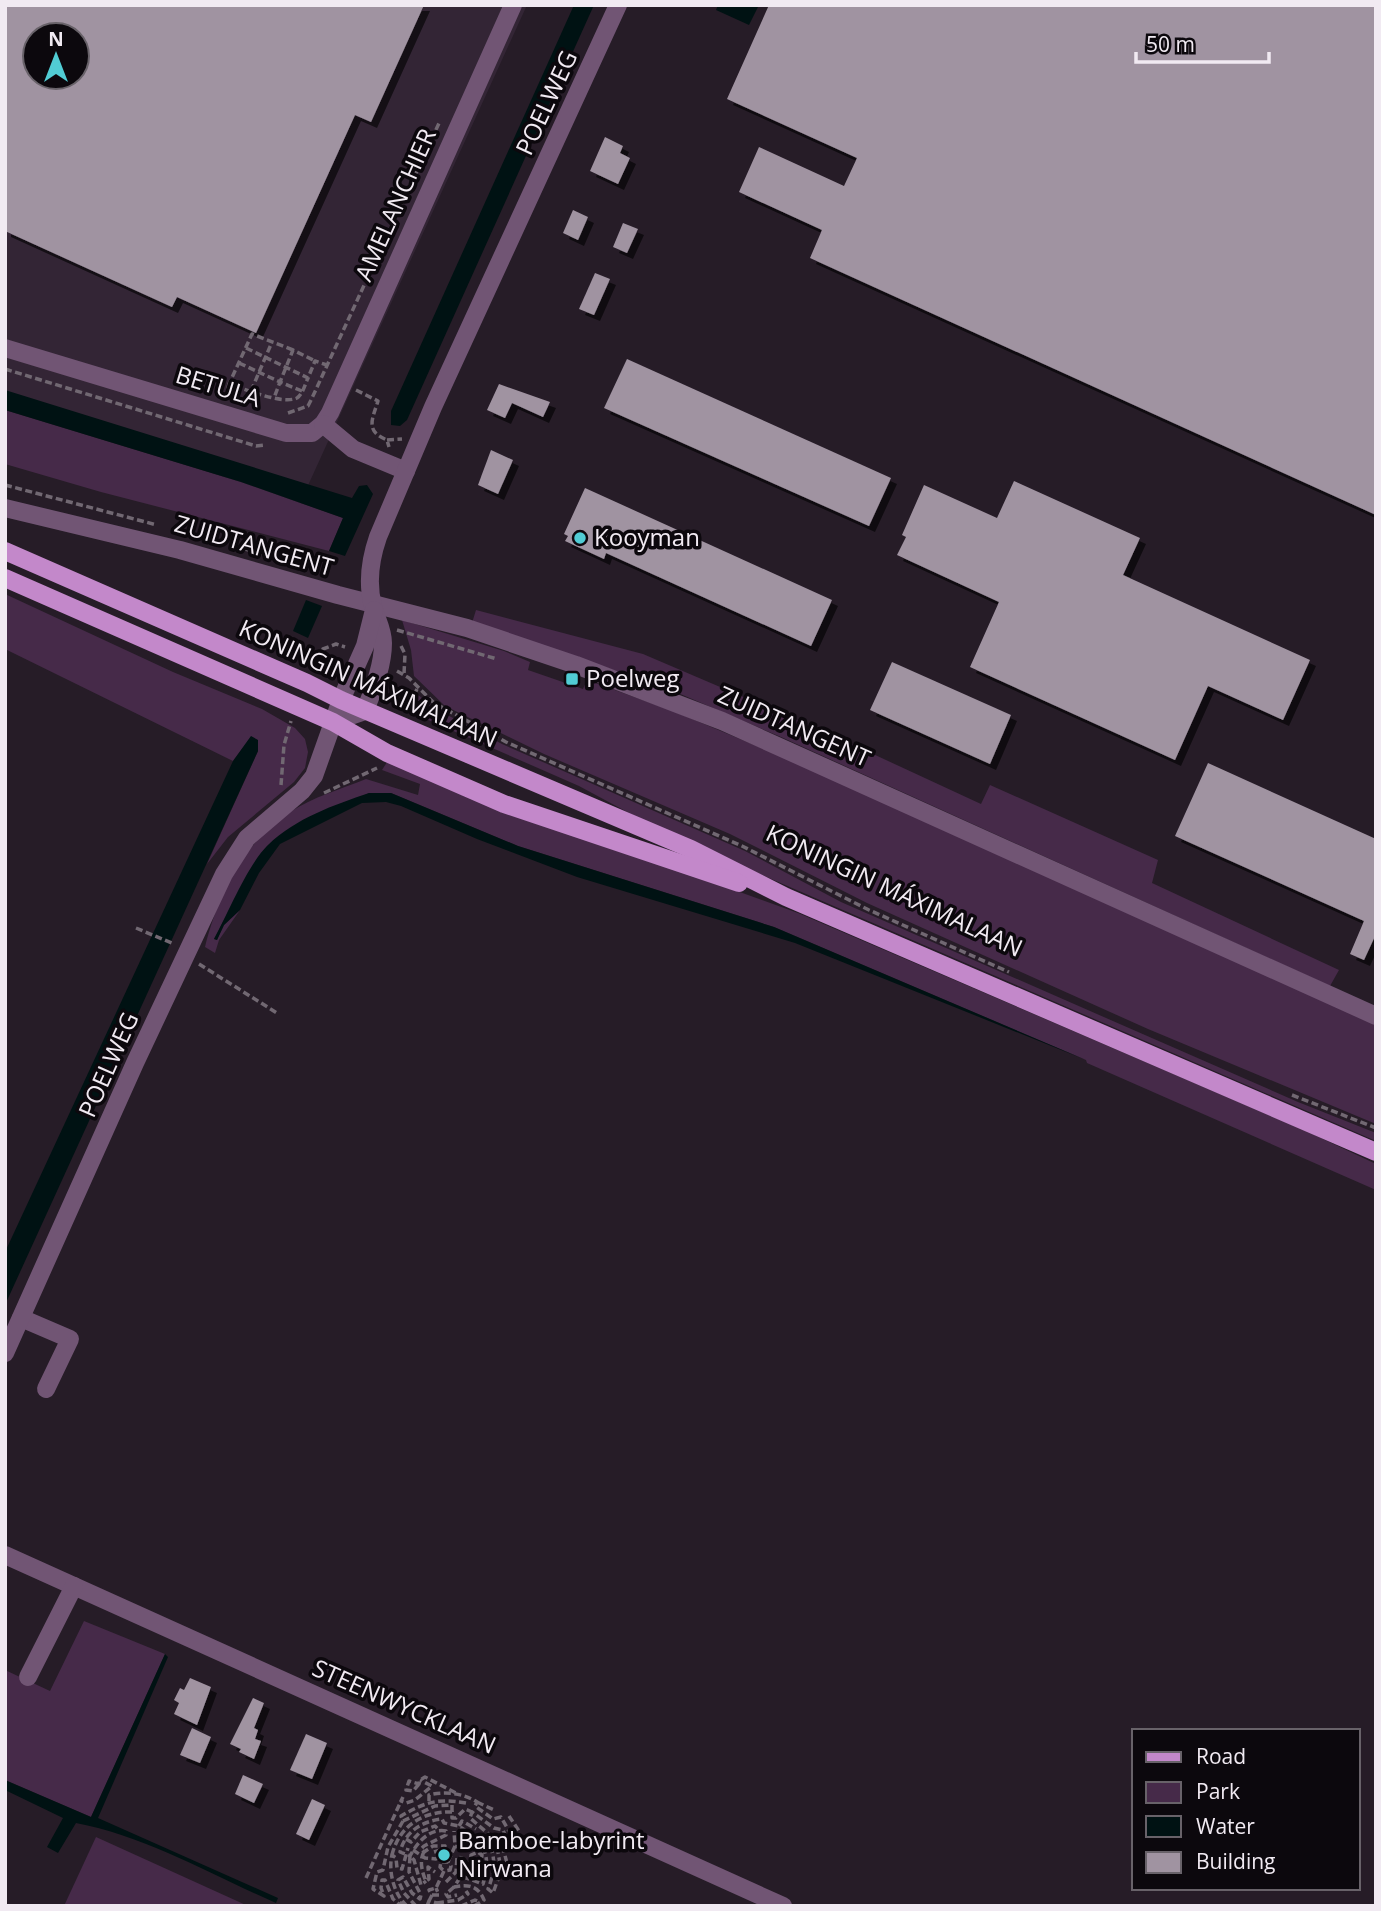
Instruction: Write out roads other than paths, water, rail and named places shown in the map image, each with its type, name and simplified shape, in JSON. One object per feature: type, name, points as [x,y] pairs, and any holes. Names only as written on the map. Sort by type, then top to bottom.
[{"type":"main road","name":"KONINGIN MÁXIMALAAN","points":[[5,551],[365,711],[691,849],[786,897],[1376,1152]]},
{"type":"main road","name":"KONINGIN MÁXIMALAAN","points":[[5,578],[333,722],[387,752],[504,804],[786,897]]},
{"type":"street","name":"AMELANCHIER","points":[[323,424],[513,5]]},
{"type":"street","name":"POELWEG","points":[[365,711],[375,684],[383,645],[382,631],[373,607],[370,576],[372,555],[400,469],[618,5]]},
{"type":"street","name":"BETULA","points":[[5,348],[286,433],[312,433],[323,424]]},
{"type":"street","points":[[323,424],[353,449],[400,469]]},
{"type":"street","name":"ZUIDTANGENT","points":[[5,508],[180,550],[373,607],[467,628],[576,665],[722,721],[1376,1016]]},
{"type":"street","name":"POELWEG","points":[[5,1353],[100,1146],[180,950],[234,855],[247,838],[302,791],[314,776],[341,700],[362,654],[373,607]]},
{"type":"street","points":[[333,722],[365,711]]},
{"type":"street","points":[[21,1318],[70,1339],[46,1389]]},
{"type":"street","name":"STEENWYCKLAAN","points":[[5,1555],[783,1906]]},
{"type":"street","points":[[28,1677],[74,1586]]},
{"type":"water","points":[[574,5],[594,5],[407,420],[400,426],[391,425],[391,411]]},
{"type":"water","points":[[718,5],[759,5],[749,25],[716,10]]},
{"type":"water","points":[[5,390],[352,498],[359,486],[367,485],[373,494],[345,556],[329,551],[343,518],[241,482],[5,410]]},
{"type":"water","points":[[306,600],[322,606],[308,638],[293,631]]},
{"type":"water","points":[[251,736],[258,740],[258,751],[5,1305],[5,1252],[233,761]]},
{"type":"water","points":[[369,793],[391,793],[518,846],[774,927],[1086,1060],[795,943],[577,877],[386,802],[362,803],[280,844],[259,873],[240,910],[224,925],[217,940],[214,939],[246,876],[268,845],[303,820]]},
{"type":"water","points":[[165,1654],[168,1657],[98,1818],[278,1898],[276,1903],[153,1847],[76,1823],[58,1853],[47,1847],[63,1818],[5,1790],[5,1780],[91,1817]]},
{"type":"place","name":"Kooyman","points":[[580,538]]},
{"type":"place","name":"Poelweg","points":[[572,679]]},
{"type":"place","name":"Bamboe-labyrint Nirwana","points":[[444,1855]]}]
